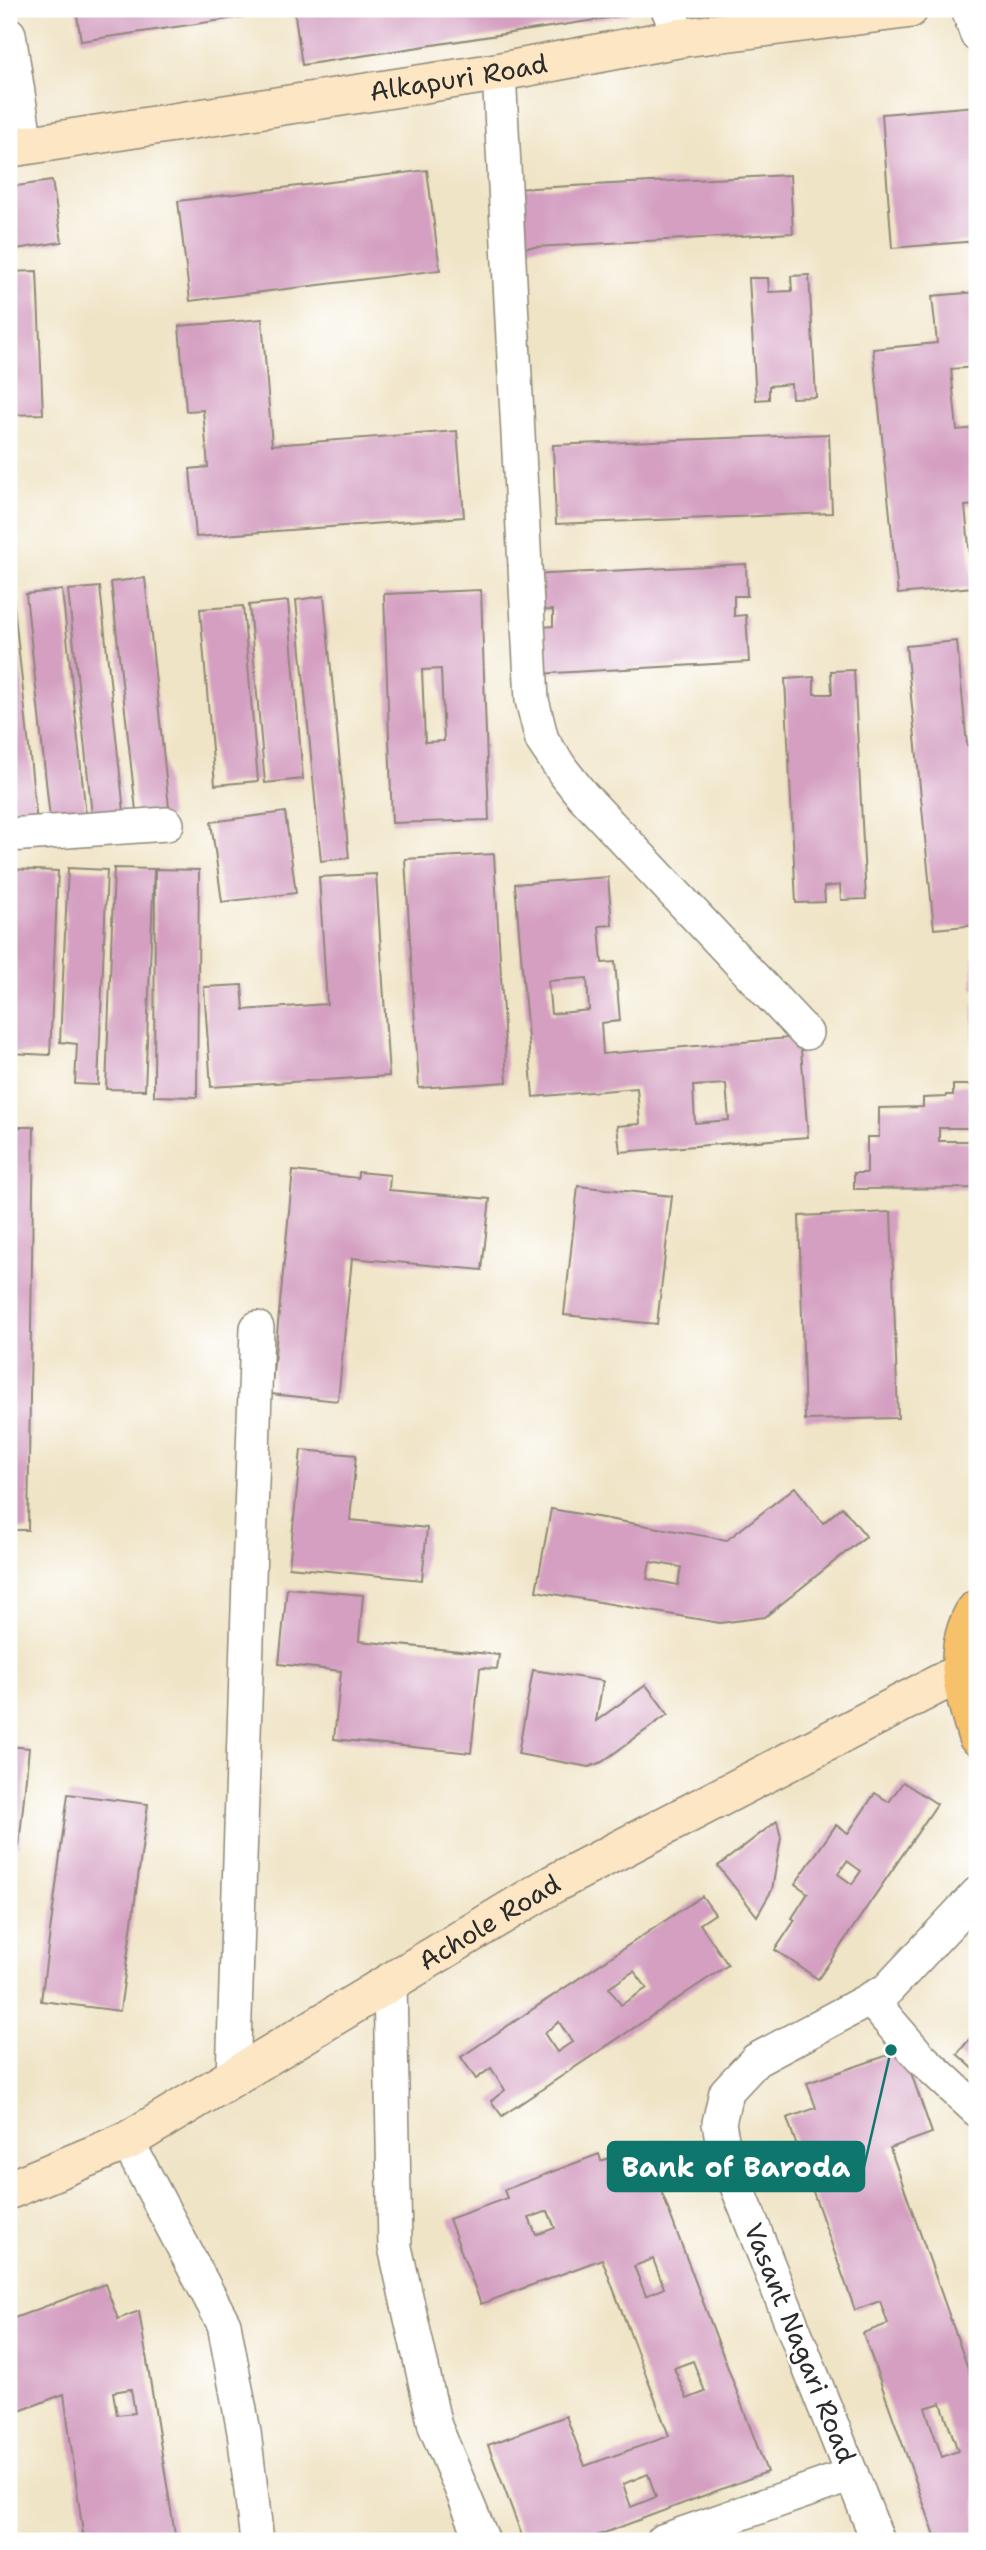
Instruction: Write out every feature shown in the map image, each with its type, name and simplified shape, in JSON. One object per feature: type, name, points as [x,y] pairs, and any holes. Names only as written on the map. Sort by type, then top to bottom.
[{"type":"main road","points":[[975,1612],[962,1643],[969,1669],[977,1735]]},
{"type":"street","name":"Alkapuri Road","points":[[18,147],[499,72],[674,24],[909,9]]},
{"type":"street","points":[[968,9],[977,35]]},
{"type":"street","points":[[9,34],[18,147]]},
{"type":"street","points":[[499,72],[532,700],[542,740],[562,771],[582,794],[806,1033]]},
{"type":"street","points":[[9,835],[167,824]]},
{"type":"street","points":[[233,2078],[257,1328]]},
{"type":"street","name":"Achole Road","points":[[9,2190],[127,2141],[553,1884],[969,1669]]},
{"type":"street","name":"Vasant Nagari Road","points":[[878,2541],[725,2156],[719,2123],[726,2092],[756,2060],[887,1990],[977,1894]]},
{"type":"street","points":[[390,1982],[395,2247],[435,2426],[483,2541]]},
{"type":"street","points":[[870,1999],[920,2057],[977,2110]]},
{"type":"street","points":[[127,2141],[224,2324],[244,2432],[257,2541]]},
{"type":"street","points":[[662,2541],[852,2475]]},
{"type":"building","points":[[76,9],[242,9],[243,17],[81,41]]},
{"type":"building","points":[[294,9],[627,9],[628,15],[302,65]]},
{"type":"building","points":[[976,106],[977,241],[892,248],[882,114]]},
{"type":"building","points":[[427,170],[440,270],[190,301],[178,201]]},
{"type":"building","points":[[790,175],[793,233],[516,248],[513,189]]},
{"type":"building","points":[[52,181],[62,242],[9,250],[9,187]]},
{"type":"building","points":[[37,271],[43,414],[9,415],[9,272]]},
{"type":"building","points":[[809,275],[816,397],[792,398],[791,384],[769,386],[769,399],[756,400],[749,278],[768,278],[769,292],[792,291],[791,276]]},
{"type":"building","points":[[977,292],[977,367],[951,369],[957,430],[977,428],[977,505],[965,506],[973,587],[898,594],[873,349],[937,343],[932,296]]},
{"type":"building","points":[[262,319],[272,445],[457,431],[464,517],[196,537],[190,469],[208,467],[203,410],[186,411],[179,326]]},
{"type":"building","points":[[829,434],[832,513],[556,524],[553,445]]},
{"type":"building","points":[[746,564],[747,596],[734,596],[734,616],[746,615],[749,662],[536,674],[533,628],[553,626],[553,610],[532,611],[530,575]]},
{"type":"building","points":[[145,578],[170,817],[137,820],[111,582]]},
{"type":"building","points":[[100,587],[125,821],[93,825],[68,590]]},
{"type":"building","points":[[62,590],[86,815],[50,819],[26,594]]},
{"type":"building","points":[[481,590],[489,820],[392,823],[384,594]],"holes":[[[441,669],[444,741],[425,742],[422,670]]]},
{"type":"building","points":[[9,596],[13,596],[37,823],[9,826]]},
{"type":"building","points":[[324,596],[349,858],[321,861],[296,600]]},
{"type":"building","points":[[288,601],[303,779],[265,783],[249,605]]},
{"type":"building","points":[[243,606],[258,781],[215,785],[200,609]]},
{"type":"building","points":[[957,641],[967,745],[977,744],[977,925],[934,929],[906,646]]},
{"type":"building","points":[[854,670],[866,899],[841,900],[840,885],[824,887],[825,902],[796,903],[785,679],[814,677],[814,694],[832,694],[831,671]]},
{"type":"building","points":[[285,812],[296,893],[222,902],[211,822]]},
{"type":"building","points":[[494,854],[507,1082],[419,1088],[405,859]]},
{"type":"building","points":[[68,868],[107,870],[98,1085],[75,1084],[77,1044],[60,1042]]},
{"type":"building","points":[[114,868],[154,869],[145,1090],[106,1089]]},
{"type":"building","points":[[10,869],[58,871],[50,1055],[9,1053]]},
{"type":"building","points":[[155,869],[199,870],[197,1097],[154,1096]]},
{"type":"building","points":[[376,874],[389,1076],[211,1087],[204,987],[242,985],[244,1010],[327,1004],[319,877]]},
{"type":"building","points":[[608,877],[612,925],[599,926],[602,963],[615,962],[620,1021],[601,1023],[603,1054],[800,1037],[808,1137],[620,1152],[617,1126],[640,1124],[637,1088],[533,1097],[515,884]],"holes":[[[587,978],[589,1010],[551,1014],[548,981]],[[726,1084],[729,1120],[695,1123],[693,1086]]]},
{"type":"building","points":[[973,958],[977,958],[977,988],[973,988]]},
{"type":"building","points":[[973,1005],[977,1005],[976,1106],[970,1106],[970,1128],[939,1128],[939,1141],[977,1141],[977,1188],[854,1189],[854,1173],[867,1173],[867,1137],[879,1137],[879,1108],[923,1107],[923,1098],[953,1095],[953,1085],[973,1085]]},
{"type":"building","points":[[9,1127],[34,1127],[28,1530],[9,1530]]},
{"type":"building","points":[[293,1171],[358,1178],[358,1172],[390,1175],[389,1190],[490,1199],[482,1270],[352,1258],[338,1401],[271,1394]]},
{"type":"building","points":[[578,1186],[672,1196],[657,1324],[564,1315]]},
{"type":"building","points":[[891,1212],[898,1418],[805,1420],[799,1216]]},
{"type":"building","points":[[301,1450],[356,1455],[350,1520],[427,1528],[422,1580],[289,1567]]},
{"type":"building","points":[[795,1487],[823,1523],[842,1507],[866,1536],[765,1617],[720,1623],[536,1591],[551,1509],[727,1540]],"holes":[[[650,1562],[681,1567],[678,1585],[647,1579]]]},
{"type":"building","points":[[287,1588],[363,1595],[359,1641],[499,1655],[497,1669],[480,1668],[471,1753],[334,1739],[341,1671],[279,1664]]},
{"type":"building","points":[[533,1670],[603,1681],[596,1721],[646,1685],[668,1714],[602,1762],[589,1767],[518,1754]]},
{"type":"building","points":[[9,1746],[29,1748],[19,1846],[9,1845]]},
{"type":"building","points":[[903,1782],[937,1804],[818,1979],[775,1950],[795,1920],[792,1918],[808,1893],[795,1884],[836,1825],[848,1833],[875,1793],[889,1802]],"holes":[[[847,1861],[861,1871],[852,1884],[838,1874]]]},
{"type":"building","points":[[68,1794],[148,1804],[120,2011],[41,2001]]},
{"type":"building","points":[[777,1821],[781,1838],[772,1890],[757,1916],[718,1866]]},
{"type":"building","points":[[702,1896],[715,1914],[700,1924],[728,1965],[502,2116],[491,2101],[505,2090],[491,2068],[476,2079],[461,2057]],"holes":[[[634,1971],[647,1988],[621,2005],[609,1988]],[[559,2022],[572,2042],[557,2052],[544,2033]]]},
{"type":"building","points":[[977,2030],[977,2072],[957,2054]]},
{"type":"building","points":[[903,2050],[932,2133],[890,2148],[977,2394],[977,2541],[937,2541],[863,2333],[888,2324],[880,2301],[855,2310],[787,2118],[816,2108],[807,2083]],"holes":[[[941,2403],[958,2451],[942,2457],[925,2408]]]},
{"type":"building","points":[[644,2145],[767,2472],[583,2541],[524,2541],[488,2445],[566,2416],[585,2466],[669,2436],[602,2259],[481,2304],[449,2219],[507,2198],[504,2190],[599,2154],[601,2161]],"holes":[[[548,2211],[555,2228],[536,2235],[529,2218]],[[653,2259],[664,2288],[646,2296],[634,2266]],[[693,2361],[705,2392],[687,2399],[674,2368]],[[648,2474],[656,2497],[631,2507],[623,2484]]]},
{"type":"building","points":[[105,2284],[118,2319],[139,2311],[176,2541],[84,2541],[64,2394],[9,2415],[9,2320]],"holes":[[[131,2389],[135,2413],[117,2415],[113,2392]]]},
{"type":"place","name":"Bank of Baroda","points":[[891,2050]]}]
